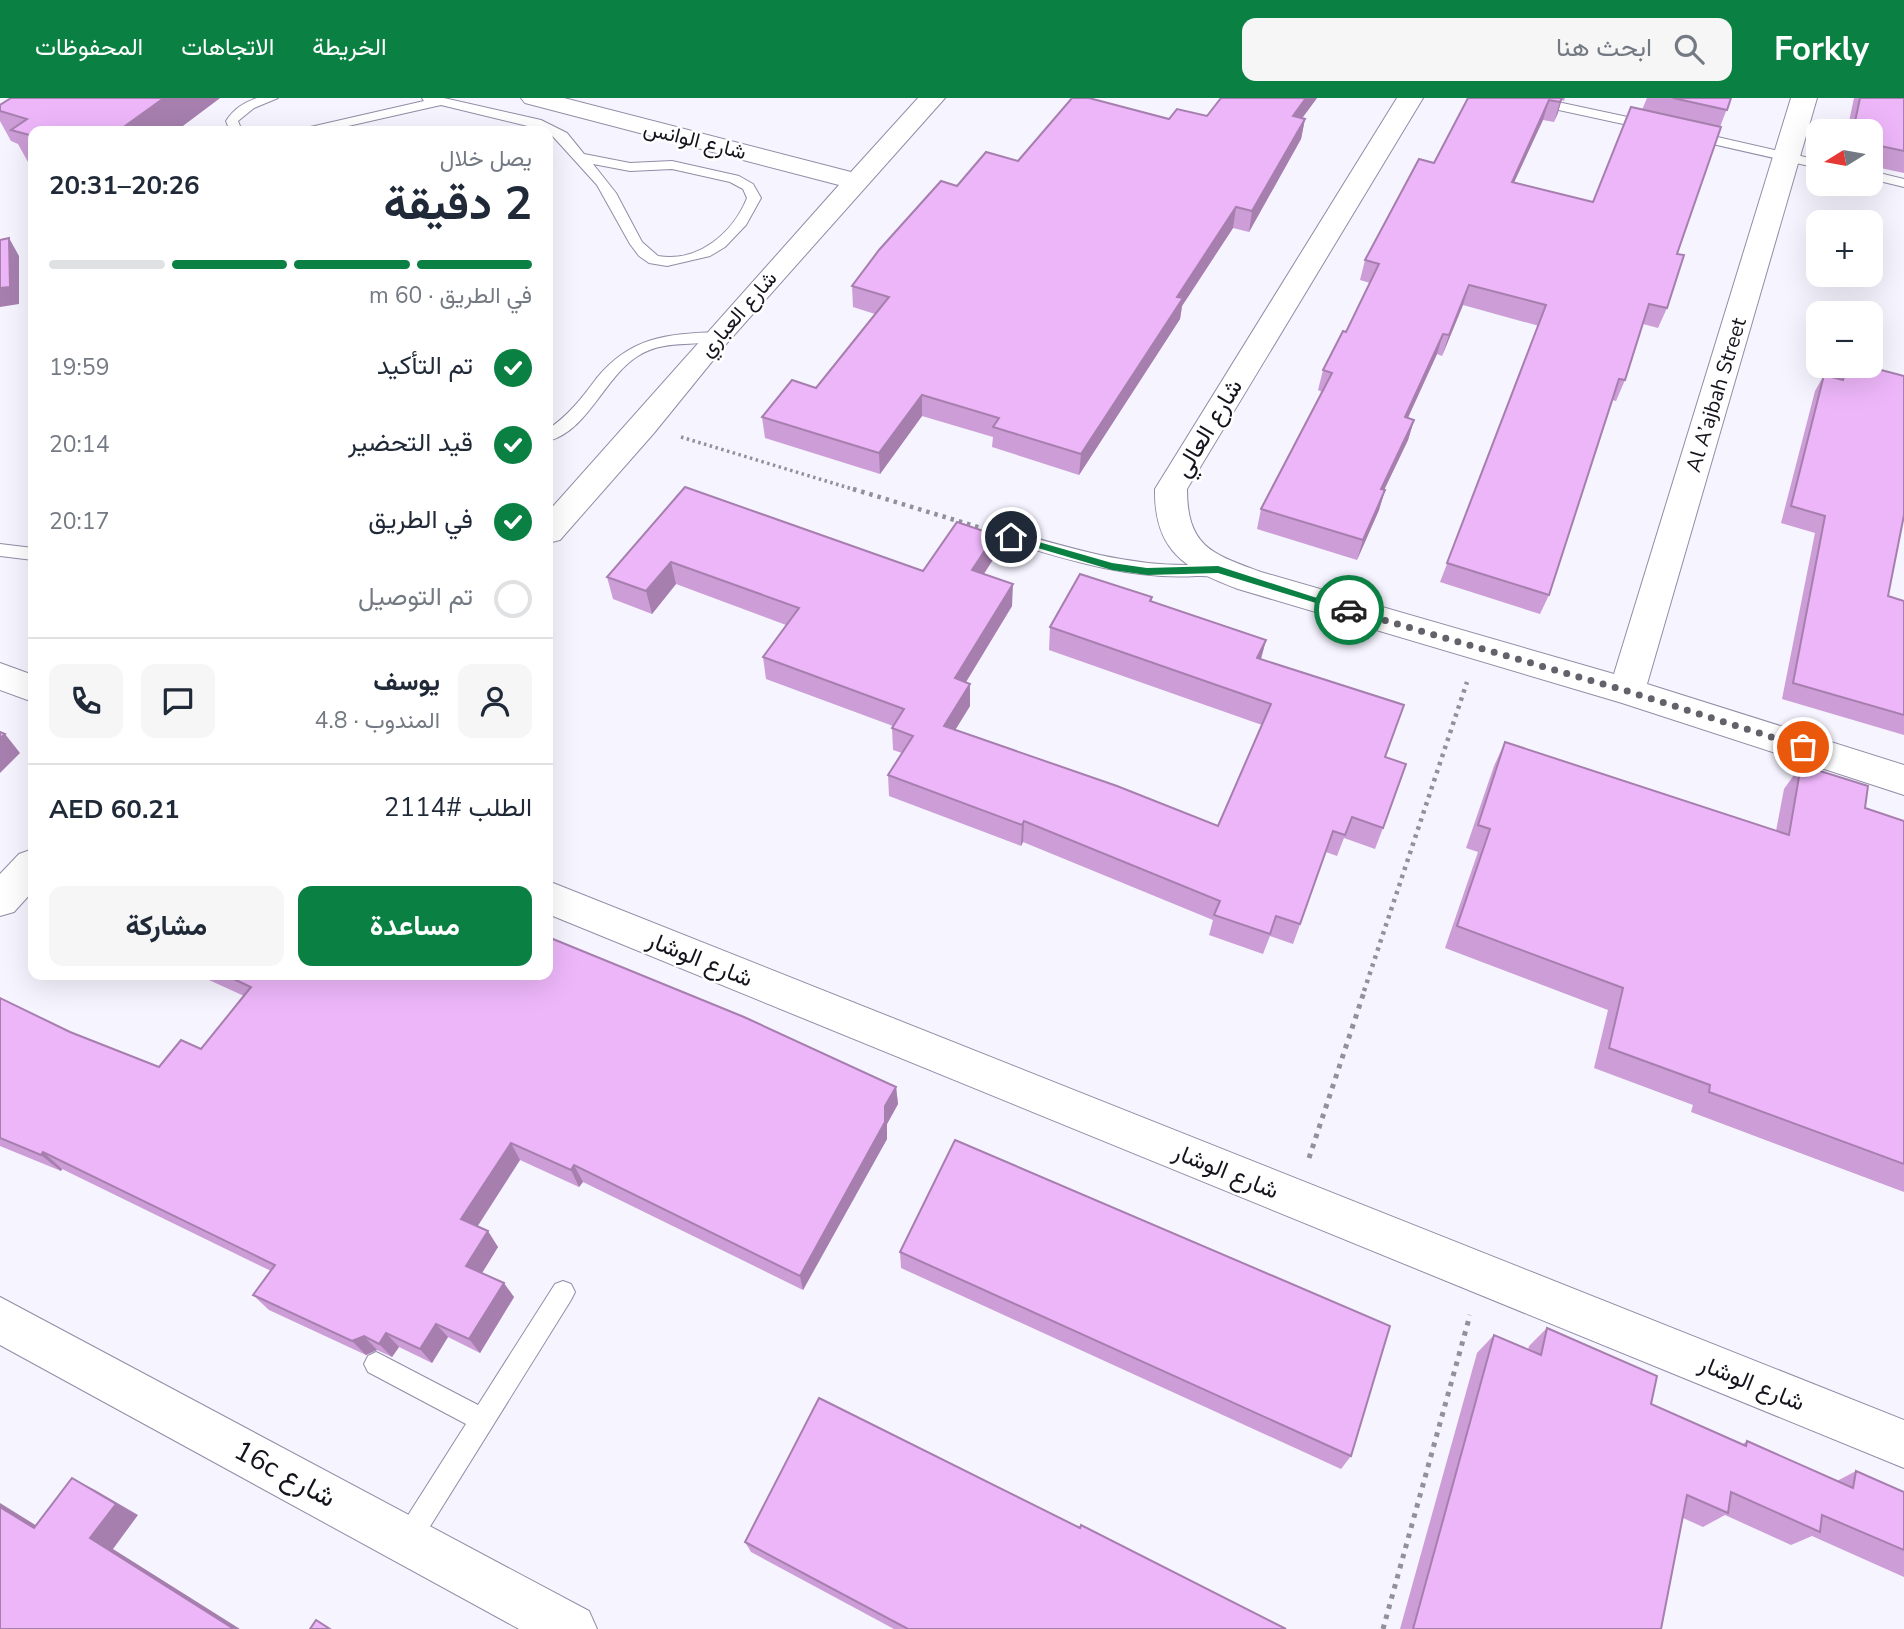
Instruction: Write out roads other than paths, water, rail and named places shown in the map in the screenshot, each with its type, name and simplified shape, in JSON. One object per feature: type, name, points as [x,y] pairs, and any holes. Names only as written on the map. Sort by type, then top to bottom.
[{"type":"street","name":"شارع الوانس","points":[[534,98],[856,181]]},
{"type":"street","name":"شارع العباري","points":[[553,526],[643,426],[717,337],[932,98]]},
{"type":"street","name":"شارع العالي","points":[[1410,98],[1171,489],[1169,512],[1173,526],[1183,542],[1198,557],[1218,569],[1627,691],[1904,780]]},
{"type":"street","name":"Al A’ajbah Street","points":[[1627,691],[1804,98]]},
{"type":"street","points":[[0,676],[28,687]]},
{"type":"street","points":[[0,900],[28,870]]},
{"type":"street","name":"شارع الوشار","points":[[553,899],[1904,1444]]},
{"type":"street","name":"16c شارع","points":[[0,1320],[571,1629]]},
{"type":"lane","points":[[234,126],[232,121],[238,112],[251,104],[272,98]]},
{"type":"lane","points":[[389,98],[390,114]]},
{"type":"lane","points":[[510,115],[528,98]]},
{"type":"lane","points":[[1522,98],[1806,161]]},
{"type":"lane","points":[[334,126],[390,114],[434,99],[510,115],[544,126]]},
{"type":"lane","points":[[553,130],[562,136],[580,157],[605,186],[640,251],[659,262],[674,262],[712,250],[750,210],[754,198],[748,187],[734,179],[672,165],[630,167],[580,157]]},
{"type":"lane","points":[[605,186],[630,167]]},
{"type":"lane","points":[[1883,178],[1904,183]]},
{"type":"lane","points":[[553,433],[579,414],[617,365],[631,353],[669,340],[717,337]]},
{"type":"lane","points":[[1011,537],[1112,566],[1159,572],[1218,569]]},
{"type":"lane","points":[[0,550],[28,553]]},
{"type":"lane","points":[[407,1540],[562,1292]]},
{"type":"lane","points":[[376,1364],[483,1420]]}]
